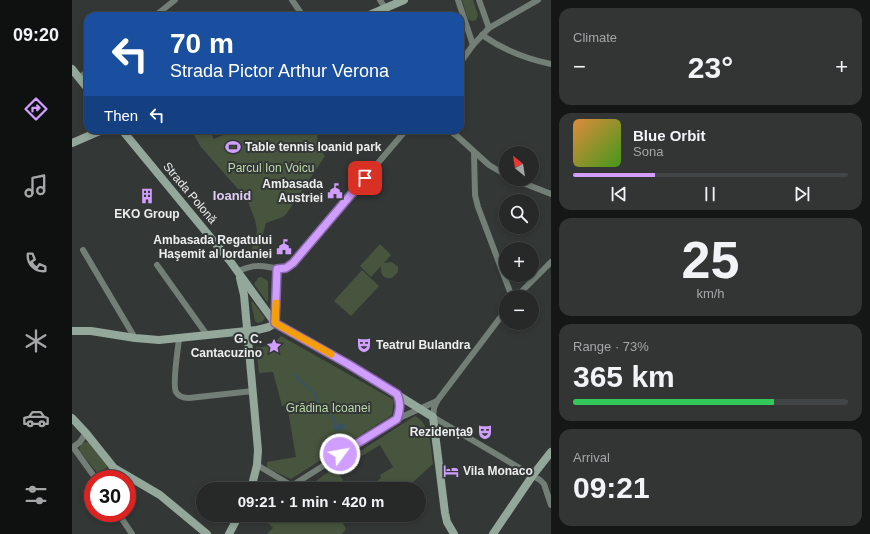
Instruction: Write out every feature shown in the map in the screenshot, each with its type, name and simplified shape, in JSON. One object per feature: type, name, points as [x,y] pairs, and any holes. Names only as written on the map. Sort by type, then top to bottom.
[{"type":"street","points":[[160,12],[175,0]]},
{"type":"street","points":[[292,0],[300,12]]},
{"type":"street","points":[[380,0],[385,8]]},
{"type":"street","points":[[376,12],[404,0]]},
{"type":"street","points":[[458,0],[462,12]]},
{"type":"street","points":[[479,0],[489,28]]},
{"type":"street","points":[[464,57],[473,45],[489,28],[538,0]]},
{"type":"street","points":[[464,18],[473,45]]},
{"type":"street","points":[[482,35],[501,47],[551,64]]},
{"type":"street","points":[[72,69],[84,84]]},
{"type":"street","points":[[79,78],[84,74]]},
{"type":"street","points":[[72,143],[93,134]]},
{"type":"street","name":"Strada Polonă","points":[[125,134],[238,271],[275,323]]},
{"type":"street","points":[[253,482],[257,465],[257,436],[244,291],[238,271],[256,266],[277,269],[286,268],[293,263],[403,134]]},
{"type":"street","points":[[454,134],[474,153],[499,171]]},
{"type":"street","points":[[474,153],[478,207],[509,290]]},
{"type":"street","points":[[531,186],[551,194]]},
{"type":"street","points":[[83,250],[135,338]]},
{"type":"street","points":[[523,290],[551,262]]},
{"type":"street","points":[[157,265],[207,336]]},
{"type":"street","points":[[275,323],[277,269]]},
{"type":"street","points":[[454,534],[447,522],[445,513],[433,417],[434,408],[437,401],[499,319]]},
{"type":"street","points":[[72,331],[91,331],[135,338],[160,340],[248,331],[264,328],[275,323]]},
{"type":"street","points":[[275,323],[348,364],[433,417],[533,475],[542,482],[551,505]]},
{"type":"street","points":[[179,339],[175,386],[177,394],[190,398],[253,391]]},
{"type":"street","points":[[397,394],[400,404],[397,419]]},
{"type":"street","points":[[257,465],[289,484],[293,484],[397,419],[437,401]]},
{"type":"street","points":[[72,418],[114,468],[160,495],[207,534]]},
{"type":"street","points":[[86,433],[80,442],[73,448],[89,470]]},
{"type":"street","points":[[493,534],[533,475],[551,452]]},
{"type":"street","points":[[124,522],[132,534]]},
{"type":"street","points":[[228,534],[235,522]]},
{"type":"green space","points":[[462,0],[473,0],[478,15],[476,20],[472,21],[468,19]]},
{"type":"green space","name":"Parcul Ion Voicu","points":[[193,134],[211,134],[214,139],[225,134],[318,134],[317,146],[325,156],[287,213],[283,217],[266,223],[258,252],[252,249],[257,231],[255,220],[249,204],[245,197],[201,147]]},
{"type":"green space","points":[[380,244],[391,255],[384,263],[392,262],[398,267],[398,272],[392,278],[383,276],[381,266],[371,277],[360,266]]},
{"type":"green space","points":[[362,270],[379,286],[351,316],[334,301]]},
{"type":"green space","points":[[261,277],[268,281],[267,302],[254,284],[258,278]]},
{"type":"green space","points":[[251,302],[253,302],[265,318],[262,322],[258,323],[255,321]]},
{"type":"green space","name":"Grădina Icoanei","points":[[281,336],[394,400],[392,415],[291,479],[267,468],[267,462],[296,457],[287,405],[282,406],[273,372],[259,373],[256,347],[270,345]]},
{"type":"green space","points":[[415,416],[424,425],[427,431],[431,444],[433,464],[413,482],[376,482],[381,478],[380,475],[393,467],[380,445],[337,471],[344,482],[315,482],[335,467]]},
{"type":"green space","points":[[85,442],[88,442],[108,467],[104,470],[95,470],[79,450],[80,446]]},
{"type":"green space","points":[[268,522],[342,522],[346,529],[342,534],[267,534],[273,528]]},
{"type":"water","points":[[336,423],[340,425],[345,424],[345,428],[339,431],[335,430],[333,427]]},
{"type":"waterway","points":[[295,375],[301,382],[313,391],[318,403],[334,419],[334,424]]},
{"type":"slow traffic","points":[[276,303],[275,323],[331,354]]},
{"type":"place","name":"Table tennis Ioanid park","points":[[233,147]]},
{"type":"place","name":"Ambasada Austriei","points":[[335,191]]},
{"type":"place","name":"EKO Group","points":[[147,196]]},
{"type":"place","name":"Ambasada Regatului Haşemit al Iordaniei","points":[[284,247]]},
{"type":"place","name":"Teatrul Bulandra","points":[[364,345]]},
{"type":"place","name":"G. C. Cantacuzino","points":[[274,346]]},
{"type":"place","name":"Rezidența9","points":[[485,432]]},
{"type":"place","name":"Vila Monaco","points":[[451,471]]},
{"type":"district","name":"Ioanid","points":[[232,195]]},
{"type":"route","points":[[340,454],[397,419],[400,409],[399,399],[397,394],[348,364],[275,323],[277,269],[286,268],[293,263],[365,178]]}]
